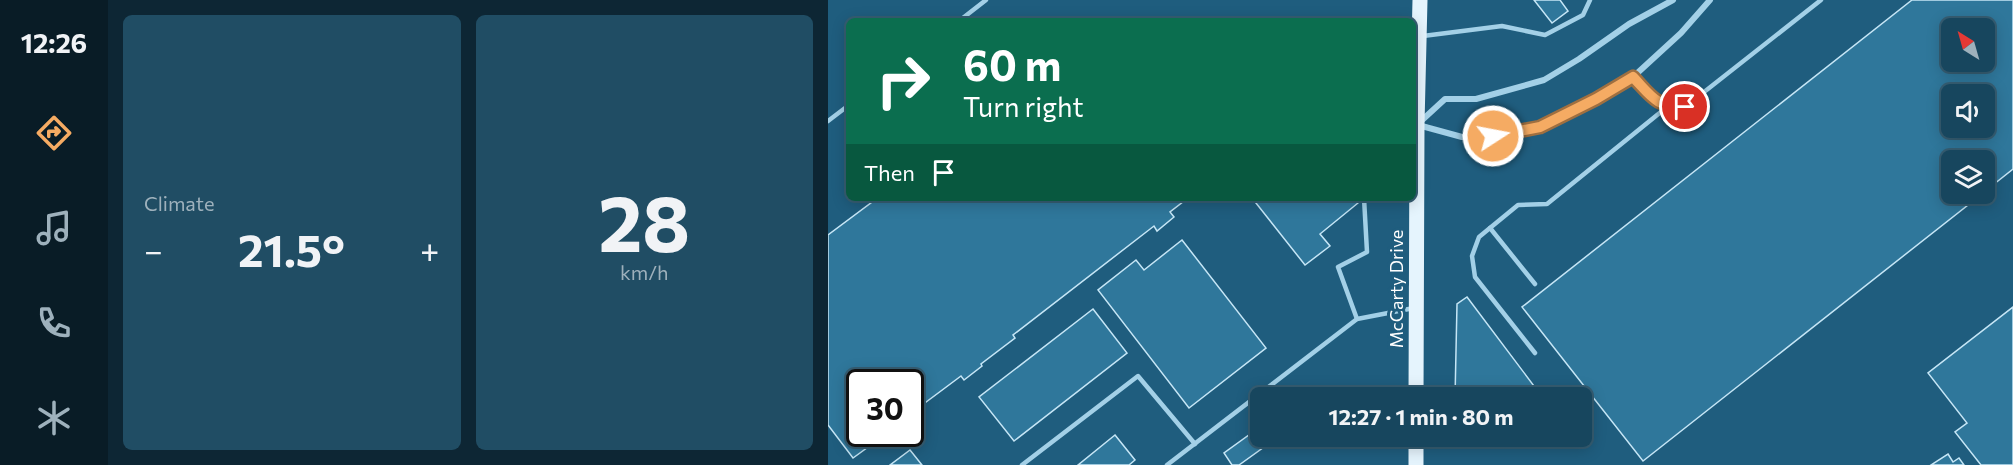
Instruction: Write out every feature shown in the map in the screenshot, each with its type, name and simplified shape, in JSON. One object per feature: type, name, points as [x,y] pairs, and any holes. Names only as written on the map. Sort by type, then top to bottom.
[{"type":"main road","name":"McCarty Drive","points":[[1416,103],[1420,0]]},
{"type":"main road","name":"McCarty Drive","points":[[1415,201],[1416,387]]},
{"type":"main road","points":[[1416,447],[1416,465]]},
{"type":"street","points":[[1416,124],[1445,99],[1476,99],[1544,80],[1629,24],[1673,0]]},
{"type":"street","points":[[1416,125],[1461,137],[1493,136],[1540,127],[1596,99],[1633,77],[1681,33],[1710,0]]},
{"type":"lane","points":[[962,18],[986,0]]},
{"type":"lane","points":[[1419,36],[1502,26],[1545,35],[1584,15],[1590,0]]},
{"type":"lane","points":[[1633,77],[1652,98],[1667,107],[1685,107],[1821,0]]},
{"type":"lane","points":[[828,121],[846,107]]},
{"type":"lane","points":[[1535,352],[1475,277],[1472,256],[1479,237],[1518,205],[1547,204],[1667,107]]},
{"type":"lane","points":[[1357,319],[1338,267],[1366,252],[1364,201]]},
{"type":"lane","points":[[1490,228],[1535,284]]},
{"type":"lane","points":[[1167,465],[1357,319],[1416,308]]},
{"type":"lane","points":[[1022,465],[1138,376],[1195,444]]},
{"type":"building","points":[[1534,0],[1560,0],[1568,11],[1552,23]]},
{"type":"building","points":[[1912,0],[2013,0],[2013,169],[1995,183],[1995,150],[1941,150],[1941,204],[1969,204],[1643,461],[1592,396],[1592,387],[1585,387],[1522,307]]},
{"type":"building","points":[[871,201],[1184,201],[1170,212],[1174,217],[1157,231],[1154,226],[1013,335],[1015,338],[964,380],[961,376],[924,404],[924,369],[846,369],[846,447],[868,447],[853,458],[828,425],[828,235]]},
{"type":"building","points":[[1254,201],[1356,201],[1358,203],[1320,234],[1330,246],[1305,265]]},
{"type":"building","points":[[1182,240],[1266,348],[1189,408],[1098,290],[1136,260],[1144,270]]},
{"type":"building","points":[[1467,297],[1534,386],[1455,387],[1457,304]]},
{"type":"building","points":[[2013,307],[2013,465],[1981,465],[1955,432],[1967,423],[1928,373]]},
{"type":"building","points":[[1093,309],[1127,353],[1014,441],[979,397]]},
{"type":"building","points":[[1250,434],[1250,447],[1264,447],[1239,465],[1232,465],[1224,453]]},
{"type":"building","points":[[1115,435],[1135,460],[1129,465],[1078,465]]},
{"type":"building","points":[[910,450],[922,465],[890,465]]},
{"type":"building","points":[[1948,454],[1953,462],[1959,458],[1964,465],[1931,465]]},
{"type":"route","points":[[1493,136],[1540,127],[1596,99],[1633,77],[1652,98],[1667,107],[1685,107]]}]
